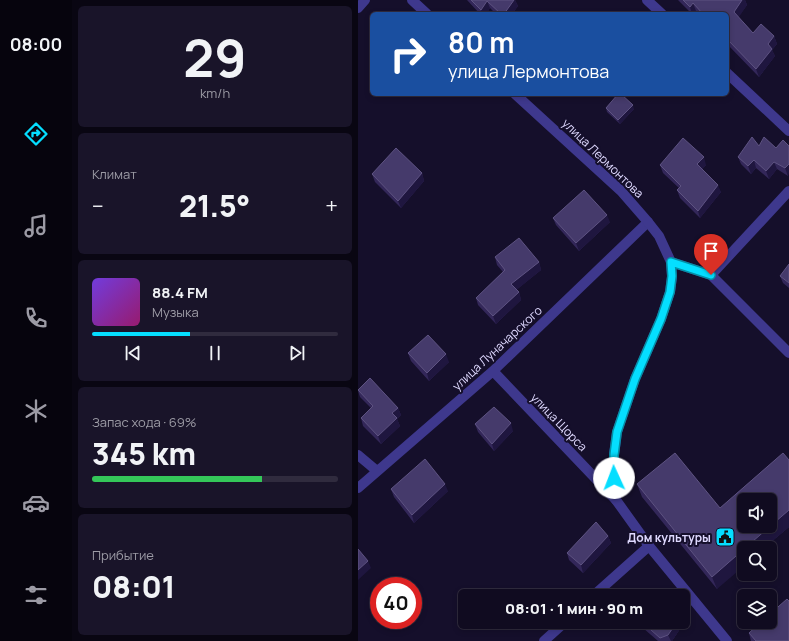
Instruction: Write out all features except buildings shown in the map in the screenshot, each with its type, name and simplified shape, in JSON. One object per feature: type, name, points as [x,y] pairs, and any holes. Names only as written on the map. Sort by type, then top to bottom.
[{"type":"street","points":[[358,8],[364,0]]},
{"type":"street","points":[[412,0],[425,12]]},
{"type":"street","points":[[647,0],[660,12]]},
{"type":"street","points":[[729,76],[789,131]]},
{"type":"street","name":"улица Лермонтова","points":[[517,96],[621,191],[659,236],[671,262]]},
{"type":"street","points":[[711,275],[789,191]]},
{"type":"street","name":"улица Луначарского","points":[[358,488],[493,371],[648,222]]},
{"type":"street","points":[[616,500],[614,455],[617,432],[635,379],[661,319],[670,292],[672,276],[671,262],[711,275],[789,353]]},
{"type":"street","name":"улица Щорса","points":[[493,371],[616,500],[649,546],[727,641]]},
{"type":"street","points":[[358,455],[377,471]]},
{"type":"street","points":[[601,589],[649,546]]},
{"type":"street","points":[[544,641],[557,629]]},
{"type":"place","name":"Дом культуры","points":[[725,537]]},
{"type":"route","points":[[614,478],[614,455],[617,432],[635,379],[661,319],[670,292],[672,276],[671,262],[711,275]]}]
